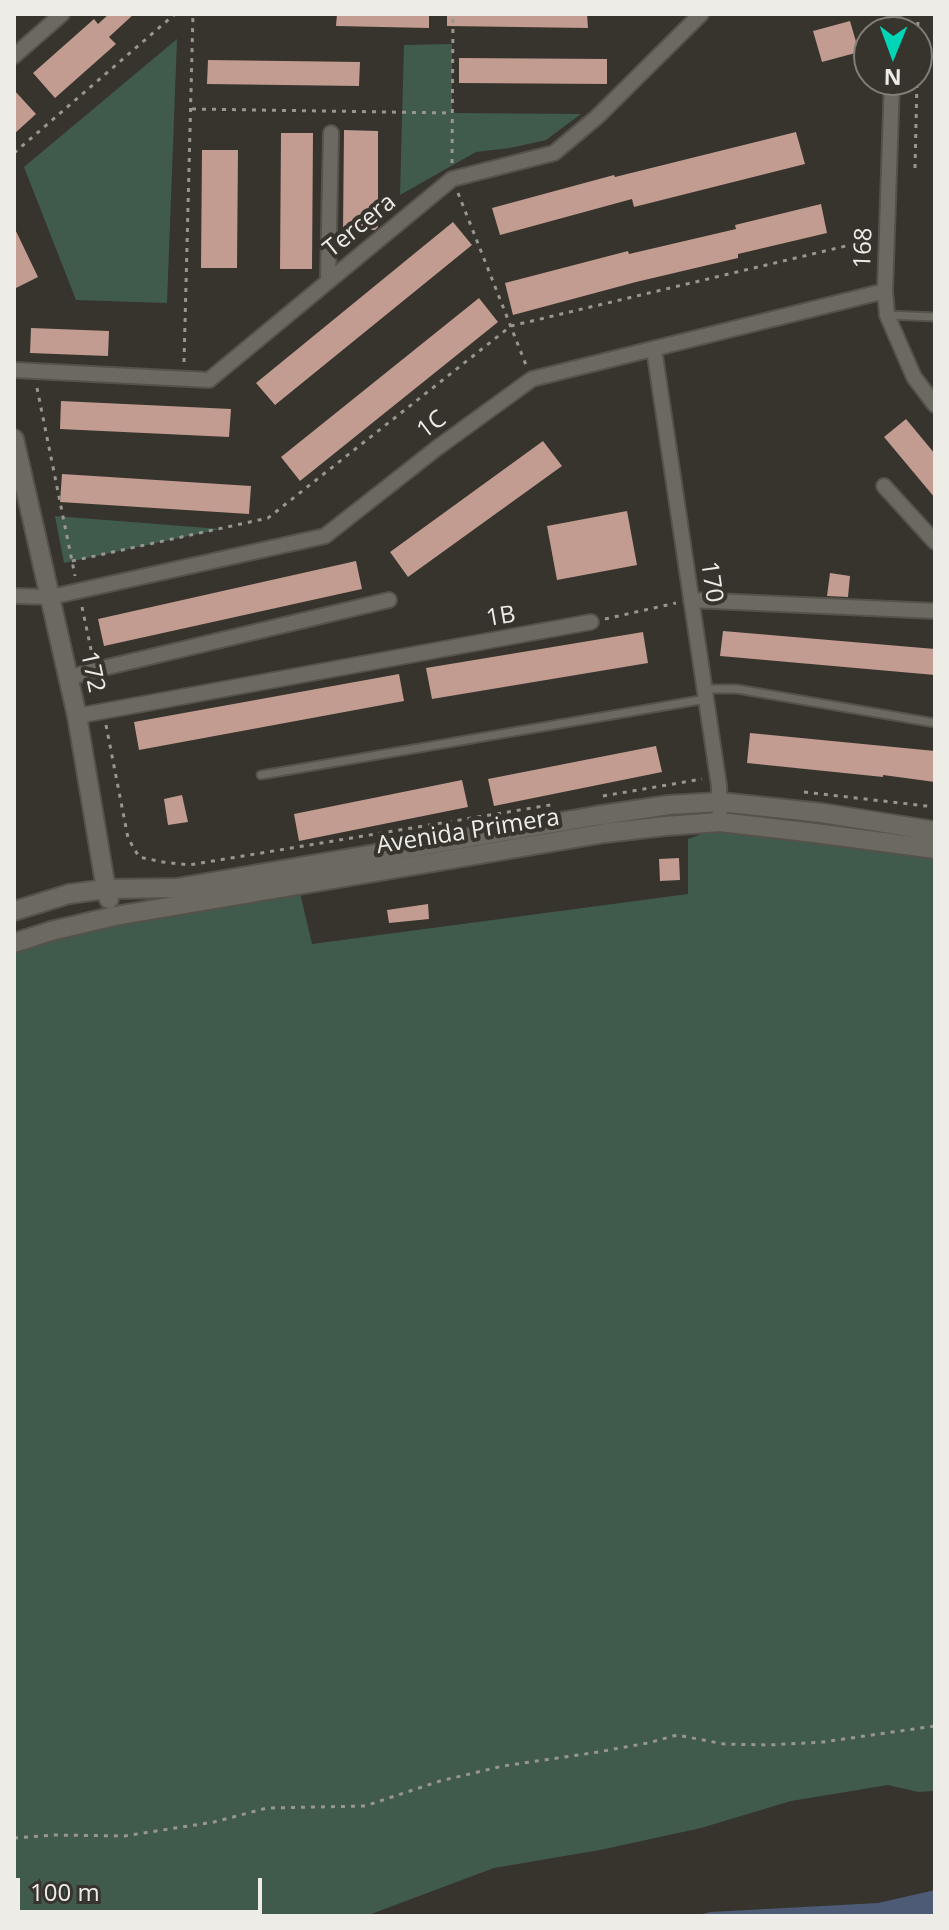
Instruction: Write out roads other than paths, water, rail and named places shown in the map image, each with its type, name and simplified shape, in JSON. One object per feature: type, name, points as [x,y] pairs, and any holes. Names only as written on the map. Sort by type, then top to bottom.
[{"type":"street","points":[[14,56],[62,14]]},
{"type":"street","name":"Tercera","points":[[14,370],[209,380],[452,179],[554,153],[597,117],[701,14]]},
{"type":"street","name":"168","points":[[891,96],[885,291],[887,315],[914,377],[935,405]]},
{"type":"street","points":[[328,280],[331,133]]},
{"type":"street","name":"1C","points":[[14,596],[51,597],[325,536],[437,448],[532,379],[885,291]]},
{"type":"street","name":"170","points":[[654,349],[718,777],[720,822]]},
{"type":"street","name":"172","points":[[14,439],[69,678],[106,889],[115,916]]},
{"type":"street","points":[[884,486],[935,542]]},
{"type":"street","points":[[69,678],[389,600]]},
{"type":"street","points":[[691,600],[935,611]]},
{"type":"street","name":"1B","points":[[77,716],[591,622]]},
{"type":"street","name":"Avenida Primera","points":[[14,911],[69,894],[106,889],[177,888],[669,805],[720,802],[822,813],[935,831]]},
{"type":"street","name":"Avenida Primera","points":[[14,943],[115,916],[605,833],[665,826],[720,822],[935,849]]},
{"type":"lane","points":[[887,315],[935,317]]},
{"type":"lane","points":[[261,775],[737,689],[935,723]]},
{"type":"water","points":[[935,1890],[935,1916],[695,1916],[710,1912],[878,1903]]}]
